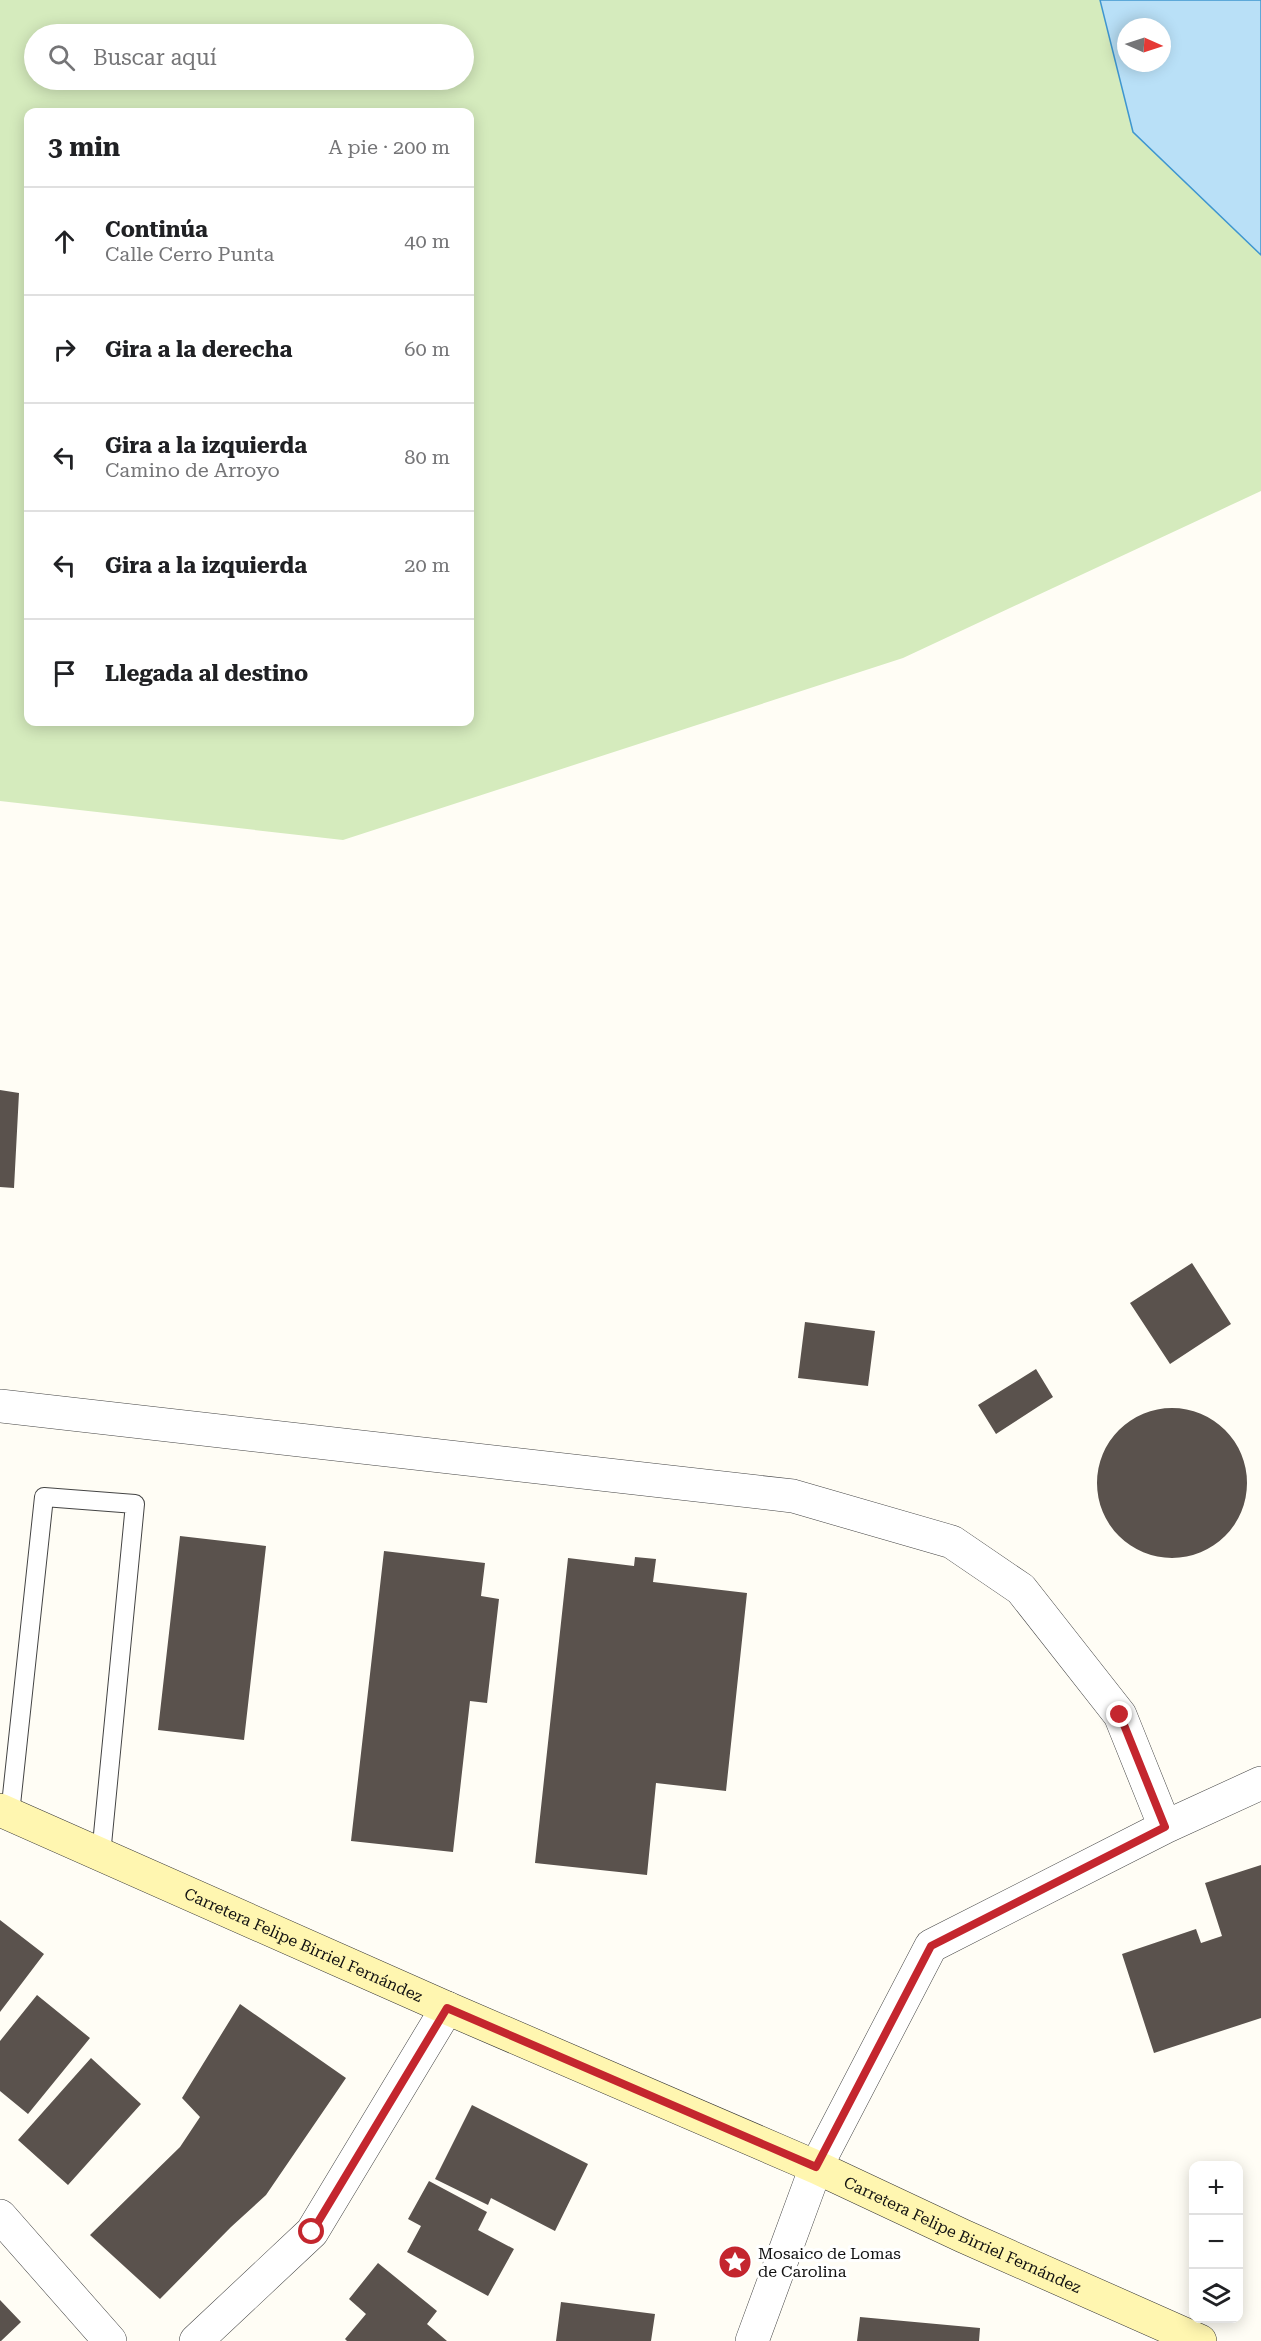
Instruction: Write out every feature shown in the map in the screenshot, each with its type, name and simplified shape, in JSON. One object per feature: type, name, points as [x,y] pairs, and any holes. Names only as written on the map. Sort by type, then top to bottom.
[{"type":"street","points":[[0,1406],[794,1496],[952,1542],[1022,1589],[1120,1715],[1165,1827]]},
{"type":"street","points":[[752,2341],[816,2167],[931,1946],[1165,1827],[1261,1784]]},
{"type":"street","name":"Carretera Felipe Birriel Fernández","points":[[5,1812],[447,2008],[816,2167],[963,2236],[1200,2341]]},
{"type":"street","points":[[195,2341],[312,2232],[447,2008]]},
{"type":"street","points":[[0,2216],[111,2341]]},
{"type":"lane","points":[[5,1812],[44,1497],[135,1504],[101,1855]]},
{"type":"green space","points":[[0,0],[1100,0],[1133,132],[1261,255],[1261,491],[903,658],[343,840],[0,801]]},
{"type":"water","points":[[1100,0],[1261,0],[1261,255],[1133,132],[1118,72],[1171,72],[1171,18],[1117,18],[1117,68]]},
{"type":"building","points":[[0,1090],[19,1093],[14,1188],[0,1187]]},
{"type":"building","points":[[1192,1263],[1231,1324],[1170,1364],[1130,1303]]},
{"type":"building","points":[[805,1322],[875,1331],[868,1386],[798,1378]]},
{"type":"building","points":[[1036,1369],[1053,1397],[996,1434],[978,1405]]},
{"type":"building","points":[[1172,1408],[1187,1409],[1201,1414],[1225,1430],[1241,1454],[1246,1468],[1246,1498],[1241,1512],[1225,1536],[1201,1552],[1187,1557],[1172,1558],[1157,1557],[1143,1552],[1119,1536],[1103,1512],[1098,1498],[1097,1483],[1098,1468],[1103,1454],[1119,1430],[1143,1414],[1157,1409]]},
{"type":"building","points":[[180,1536],[266,1546],[244,1740],[158,1730]]},
{"type":"building","points":[[384,1551],[485,1563],[481,1596],[499,1599],[487,1703],[470,1701],[453,1852],[351,1841]]},
{"type":"building","points":[[635,1557],[656,1559],[653,1582],[747,1593],[726,1791],[656,1783],[647,1875],[535,1863],[568,1558],[634,1566]]},
{"type":"building","points":[[1261,1865],[1261,2018],[1154,2053],[1122,1954],[1196,1929],[1201,1943],[1222,1936],[1205,1883]]},
{"type":"building","points":[[0,1920],[44,1954],[0,2012]]},
{"type":"building","points":[[37,1995],[90,2038],[28,2114],[0,2091],[0,2041]]},
{"type":"building","points":[[240,2004],[346,2078],[266,2195],[160,2299],[90,2235],[180,2147],[200,2117],[182,2098]]},
{"type":"building","points":[[91,2058],[141,2104],[68,2185],[18,2140]]},
{"type":"building","points":[[472,2105],[588,2164],[555,2231],[491,2198],[488,2205],[435,2179]]},
{"type":"building","points":[[429,2181],[487,2212],[478,2230],[514,2249],[488,2296],[407,2252],[421,2226],[408,2219]]},
{"type":"building","points":[[378,2263],[437,2311],[427,2324],[447,2341],[347,2341],[345,2339],[366,2314],[349,2299]]},
{"type":"building","points":[[0,2300],[21,2322],[1,2341],[0,2341]]},
{"type":"building","points":[[561,2302],[655,2314],[651,2341],[556,2341]]},
{"type":"building","points":[[860,2317],[980,2328],[979,2341],[857,2341]]},
{"type":"place","name":"Mosaico de Lomas de Carolina","points":[[735,2262]]},
{"type":"route","points":[[312,2232],[447,2008],[816,2167],[931,1946],[1165,1827],[1120,1715]]}]
